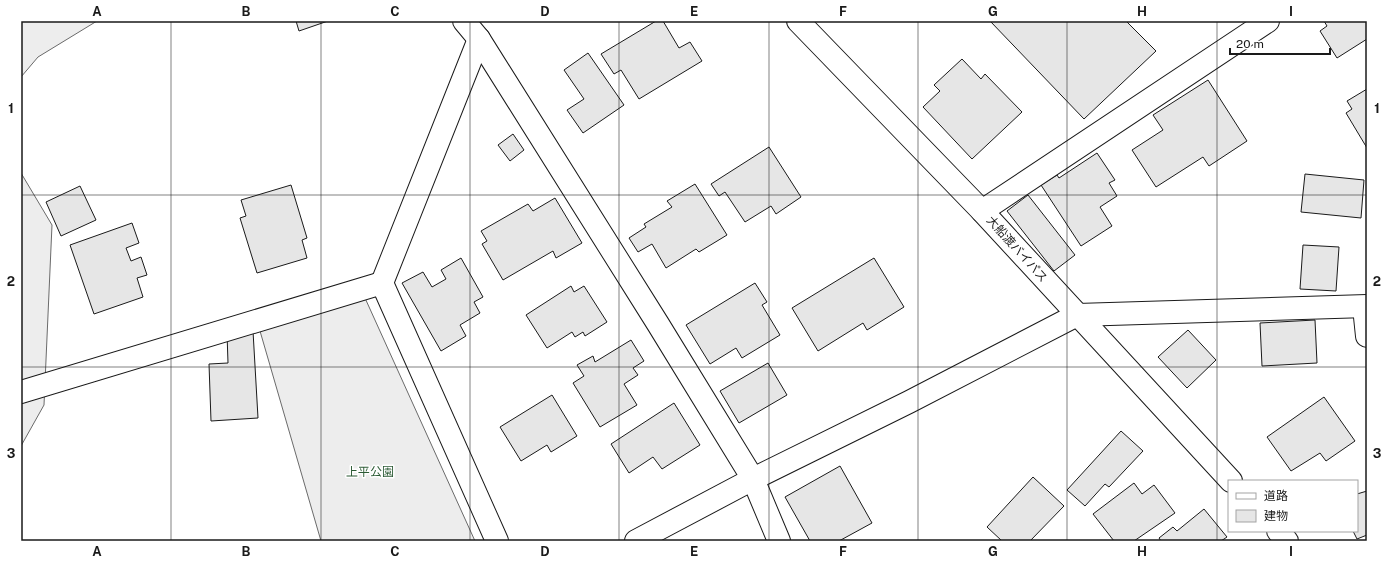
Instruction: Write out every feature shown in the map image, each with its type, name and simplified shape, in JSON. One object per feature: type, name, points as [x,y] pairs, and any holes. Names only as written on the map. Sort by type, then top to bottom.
[{"type":"main road","points":[[464,21],[479,39],[658,324],[753,479],[779,541]]},
{"type":"main road","name":"大船渡バイパス","points":[[798,21],[982,211],[1231,480]]},
{"type":"main road","points":[[982,211],[1268,21]]},
{"type":"main road","points":[[479,39],[382,283],[497,541]]},
{"type":"main road","points":[[21,392],[382,283]]},
{"type":"main road","points":[[636,541],[753,479],[909,402],[1077,315],[1366,306],[1367,336]]},
{"type":"main road","points":[[1279,532],[1288,541]]},
{"type":"shaded area","points":[[21,21],[97,21],[38,57],[21,77]]},
{"type":"shaded area","points":[[21,173],[52,225],[44,405],[21,446]]},
{"type":"shaded area","name":"上平公園","points":[[365,298],[475,541],[321,541],[260,331]]},
{"type":"building","points":[[296,21],[328,21],[299,31]]},
{"type":"building","points":[[656,21],[663,21],[679,48],[690,42],[702,61],[639,99],[621,70],[614,74],[601,54]]},
{"type":"building","points":[[990,21],[1126,21],[1156,51],[1084,119]]},
{"type":"building","points":[[1324,21],[1367,21],[1367,39],[1337,58],[1320,31],[1327,26]]},
{"type":"building","points":[[588,53],[624,105],[583,133],[567,110],[584,99],[564,70]]},
{"type":"building","points":[[962,59],[981,79],[985,74],[1022,112],[972,159],[923,107],[940,91],[934,85]]},
{"type":"building","points":[[1208,80],[1247,141],[1209,166],[1203,157],[1156,187],[1132,150],[1163,130],[1153,115]]},
{"type":"building","points":[[1367,89],[1367,148],[1346,113],[1352,109],[1347,101]]},
{"type":"building","points":[[513,134],[524,150],[510,161],[498,145]]},
{"type":"building","points":[[769,147],[801,197],[776,214],[771,206],[745,222],[725,192],[719,196],[711,184]]},
{"type":"building","points":[[1097,153],[1115,180],[1109,183],[1117,196],[1100,207],[1112,226],[1081,246],[1041,185],[1057,175],[1059,178]]},
{"type":"building","points":[[1305,174],[1364,180],[1361,218],[1301,212]]},
{"type":"building","points":[[695,184],[727,235],[699,252],[696,249],[666,268],[652,244],[638,252],[629,238],[646,227],[644,224],[672,207],[667,201]]},
{"type":"building","points":[[291,185],[307,238],[302,240],[307,258],[257,273],[240,218],[246,216],[241,200]]},
{"type":"building","points":[[80,186],[96,220],[61,236],[46,202]]},
{"type":"building","points":[[1028,195],[1075,255],[1054,271],[1007,211]]},
{"type":"building","points":[[555,198],[582,243],[556,258],[553,251],[503,280],[482,244],[487,241],[481,231],[528,204],[533,211]]},
{"type":"building","points":[[132,223],[139,243],[126,248],[131,261],[141,257],[147,275],[137,278],[143,297],[94,314],[70,245]]},
{"type":"building","points":[[1303,245],[1339,247],[1336,291],[1300,289]]},
{"type":"building","points":[[461,258],[483,297],[474,302],[480,313],[460,325],[466,336],[441,351],[402,283],[423,272],[432,287],[446,279],[441,270]]},
{"type":"building","points":[[874,258],[904,307],[867,330],[863,323],[818,351],[792,308]]},
{"type":"building","points":[[755,283],[767,302],[762,305],[780,335],[742,358],[736,348],[710,364],[686,325]]},
{"type":"building","points":[[571,286],[574,292],[584,286],[607,322],[585,336],[583,332],[575,337],[572,332],[547,348],[526,315]]},
{"type":"building","points":[[1315,320],[1317,363],[1262,366],[1260,323]]},
{"type":"building","points":[[1188,330],[1216,360],[1187,388],[1158,357]]},
{"type":"building","points":[[253,331],[258,418],[211,421],[209,364],[228,363],[227,333]]},
{"type":"building","points":[[631,340],[644,361],[633,368],[638,375],[624,384],[637,405],[600,427],[573,383],[584,376],[577,365],[593,356],[595,362]]},
{"type":"building","points":[[768,363],[787,395],[739,423],[720,391]]},
{"type":"building","points":[[552,395],[577,436],[551,452],[547,445],[521,461],[500,427]]},
{"type":"building","points":[[1324,397],[1355,441],[1326,461],[1320,453],[1291,471],[1267,437]]},
{"type":"building","points":[[674,403],[700,445],[662,469],[653,457],[629,473],[611,444]]},
{"type":"building","points":[[1121,431],[1143,451],[1109,487],[1105,484],[1085,506],[1067,490]]},
{"type":"building","points":[[840,466],[872,523],[839,541],[810,541],[785,497]]},
{"type":"building","points":[[1033,477],[1064,506],[1030,541],[1002,541],[987,527]]},
{"type":"building","points":[[1134,483],[1142,494],[1154,485],[1175,513],[1134,541],[1114,541],[1093,514]]},
{"type":"building","points":[[1367,491],[1367,535],[1357,539],[1354,532],[1358,532],[1358,494]]},
{"type":"building","points":[[1204,509],[1227,537],[1221,541],[1161,541],[1159,538],[1173,527],[1177,531]]}]
